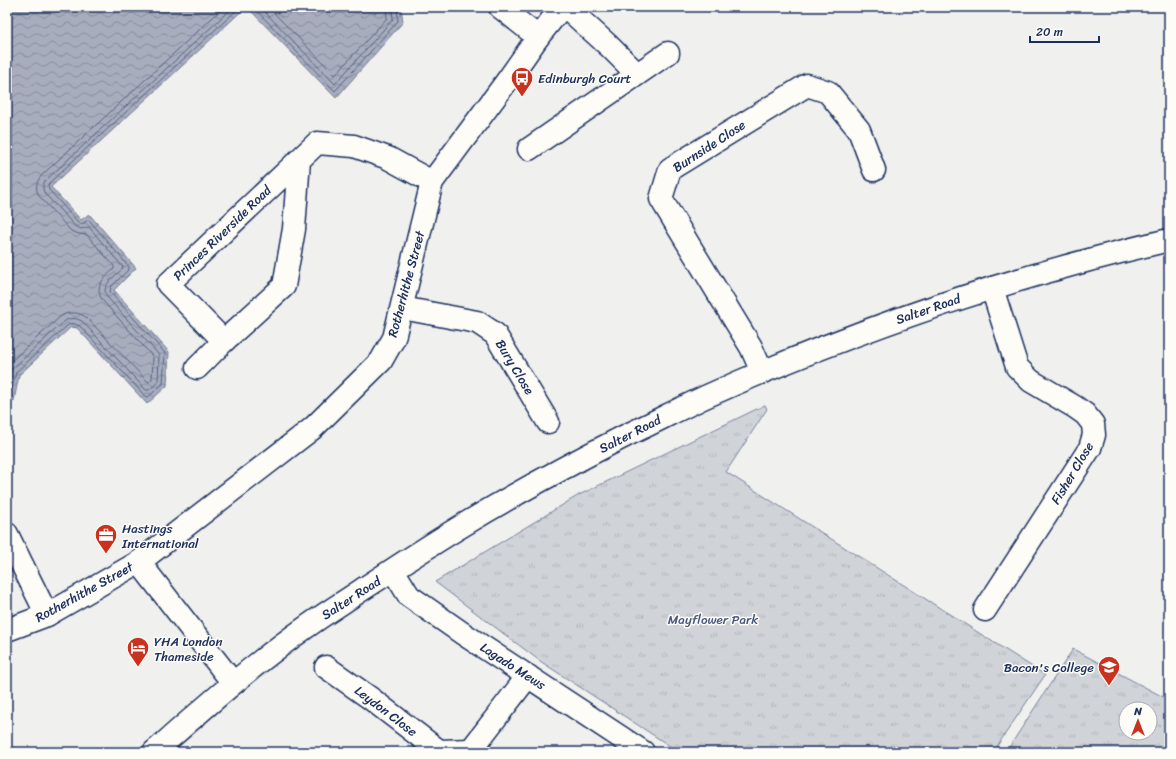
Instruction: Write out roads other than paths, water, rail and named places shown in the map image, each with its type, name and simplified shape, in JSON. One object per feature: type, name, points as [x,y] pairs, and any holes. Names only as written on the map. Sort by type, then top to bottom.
[{"type":"street","points":[[500,7],[538,37]]},
{"type":"street","name":"Rotherhithe Street","points":[[7,630],[47,615],[139,562],[314,428],[381,361],[394,338],[432,182],[538,37],[562,7]]},
{"type":"street","points":[[566,7],[637,74]]},
{"type":"street","points":[[529,149],[668,53]]},
{"type":"street","name":"Burnside Close","points":[[762,372],[751,347],[661,200],[670,169],[807,86],[828,92],[859,130],[874,170]]},
{"type":"street","name":"Princes Riverside Road","points":[[224,341],[168,284],[317,143],[354,146],[388,158],[432,182]]},
{"type":"street","points":[[197,368],[284,286],[294,229],[298,160]]},
{"type":"street","name":"Salter Road","points":[[154,752],[233,683],[304,628],[465,524],[598,450],[695,402],[762,372],[837,342],[992,288],[1129,249],[1169,240]]},
{"type":"street","name":"Fisher Close","points":[[985,610],[1090,448],[1094,435],[1093,424],[1085,414],[1031,382],[1017,367],[992,288]]},
{"type":"street","name":"Bury Close","points":[[402,308],[477,322],[495,334],[548,422]]},
{"type":"street","points":[[7,534],[47,615]]},
{"type":"street","name":"Rotherhithe Street","points":[[139,562],[233,683]]},
{"type":"street","name":"Lagado Mews","points":[[393,570],[409,596],[462,633],[643,752]]},
{"type":"street","name":"Leydon Close","points":[[326,667],[370,698],[439,751],[472,751],[528,676]]},
{"type":"water","points":[[7,7],[246,7],[51,187],[81,220],[89,214],[136,268],[114,290],[169,352],[167,386],[147,404],[77,328],[71,327],[19,375],[14,401],[7,391]]},
{"type":"water","points":[[247,7],[401,7],[403,22],[336,98]]},
{"type":"place","name":"Edinburgh Court","points":[[522,98]]},
{"type":"place","name":"Hastings International","points":[[106,554]]},
{"type":"place","name":"YHA London Thameside","points":[[138,668]]},
{"type":"place","name":"Bacon's College","points":[[1109,686]]},
{"type":"park label","name":"Mayflower Park","points":[[713,619]]}]
